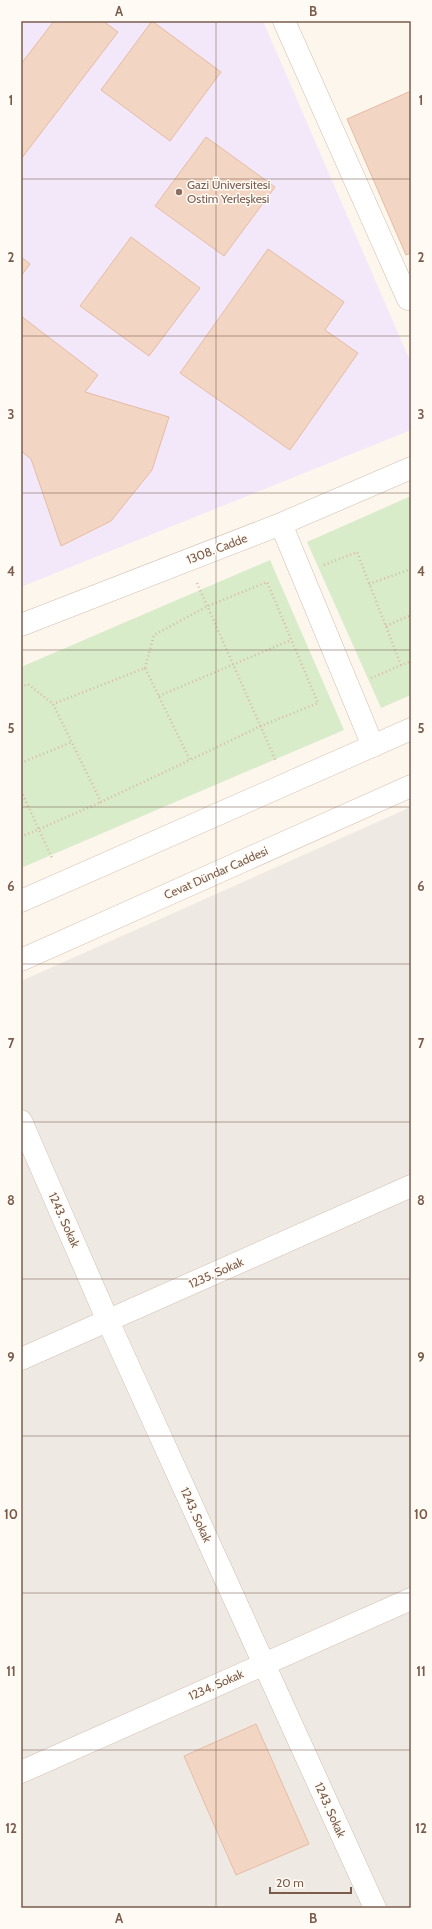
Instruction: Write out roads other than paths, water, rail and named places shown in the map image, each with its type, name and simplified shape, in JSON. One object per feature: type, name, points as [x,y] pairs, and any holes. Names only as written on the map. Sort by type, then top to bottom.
[{"type":"street","points":[[284,21],[408,299],[411,298]]},
{"type":"street","name":"1308. Cadde","points":[[21,625],[281,524],[411,468]]},
{"type":"street","points":[[281,524],[373,746]]},
{"type":"street","points":[[21,901],[411,729]]},
{"type":"street","name":"Cevat Dündar Caddesi","points":[[21,960],[411,786]]},
{"type":"street","name":"1243. Sokak","points":[[21,1121],[108,1321],[375,1908]]},
{"type":"street","name":"1235. Sokak","points":[[21,1359],[411,1186]]},
{"type":"street","name":"1234. Sokak","points":[[21,1772],[411,1599]]},
{"type":"place","name":"Gazi Üniversitesi Ostim Yerleşkesi","points":[[179,192]]}]
